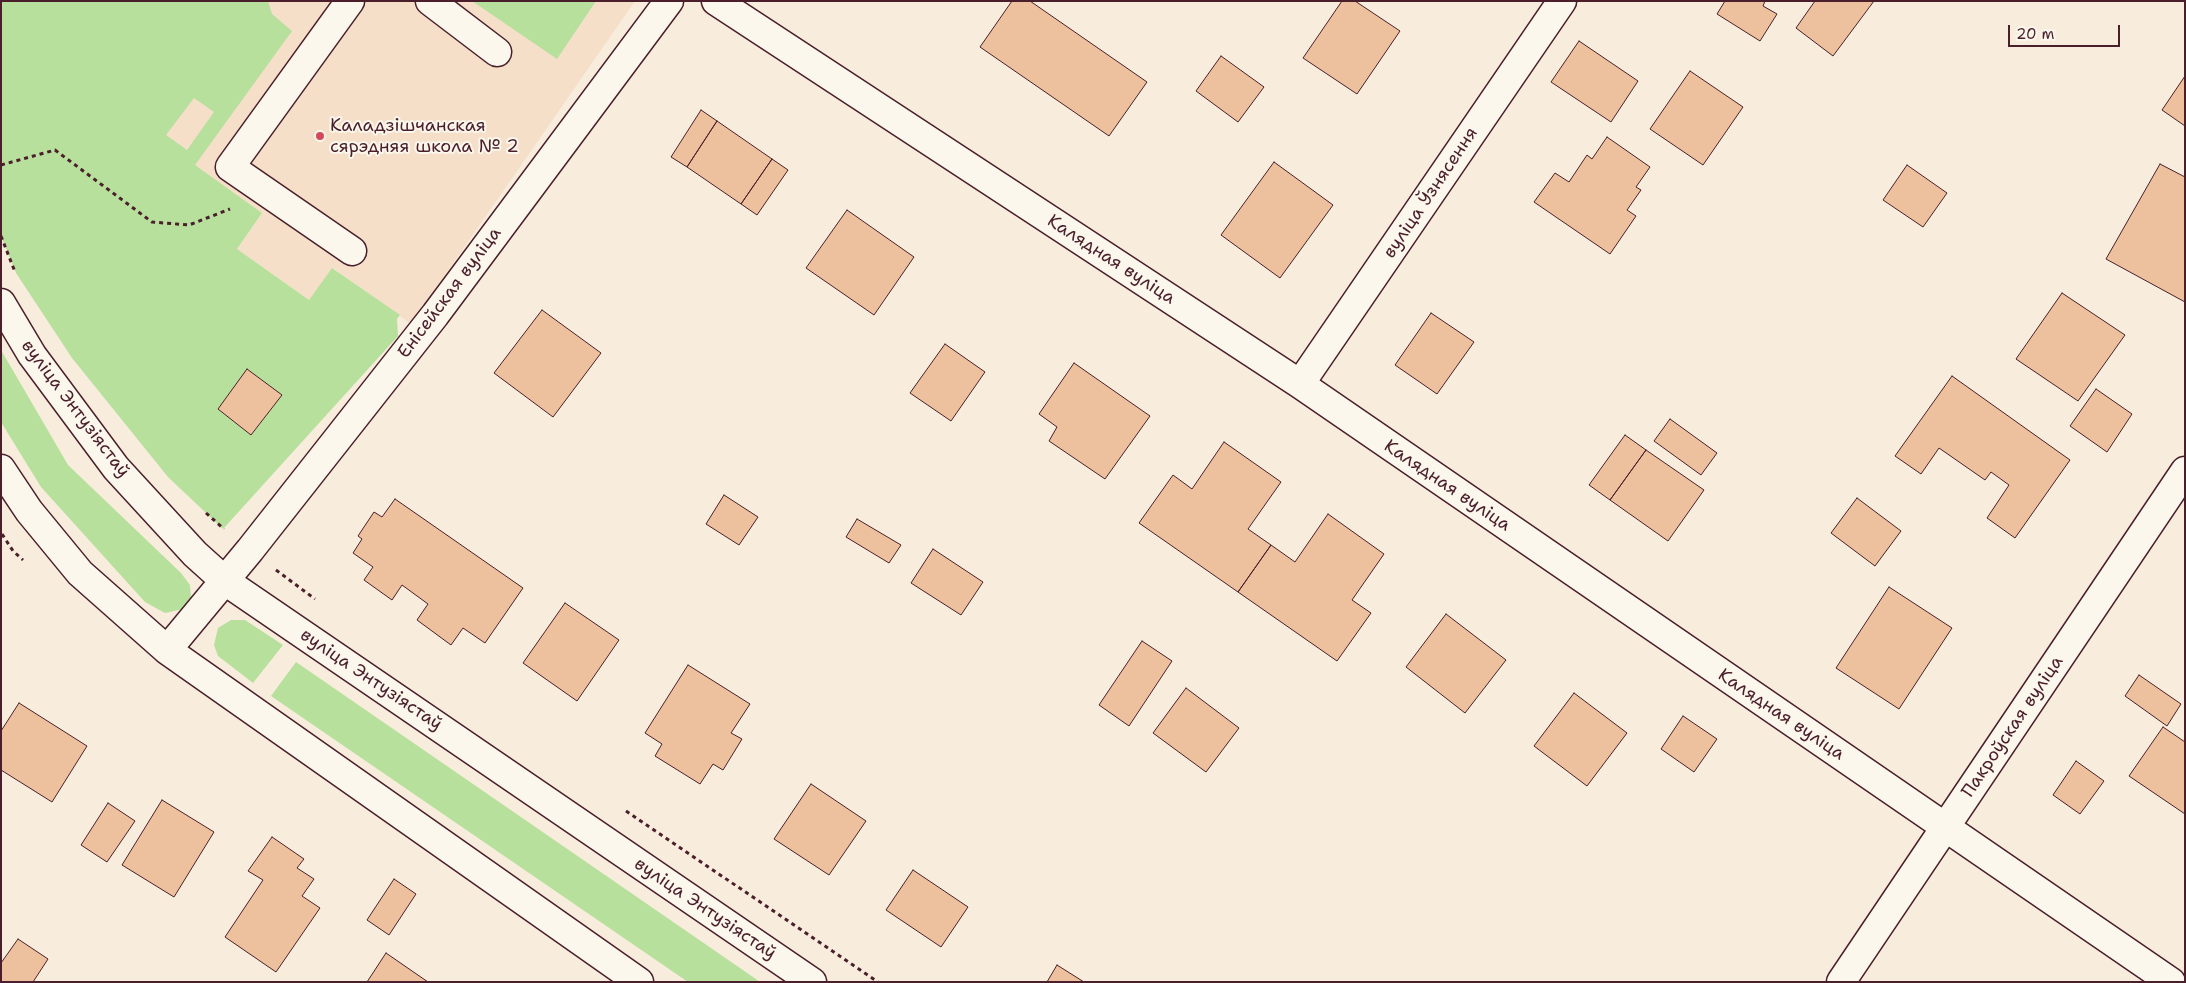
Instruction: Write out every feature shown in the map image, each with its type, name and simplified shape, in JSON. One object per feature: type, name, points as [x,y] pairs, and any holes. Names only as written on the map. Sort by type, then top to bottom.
[{"type":"street","points":[[350,1],[230,167],[352,252]]},
{"type":"street","points":[[430,1],[497,52]]},
{"type":"street","name":"Енісейская вуліца","points":[[167,650],[250,550],[434,314],[669,1]]},
{"type":"street","name":"Калядная вуліца","points":[[716,1],[1300,384],[2171,982]]},
{"type":"street","name":"вуліца Ўзнясення","points":[[1300,384],[1562,1]]},
{"type":"street","name":"вуліца Энтузіястаў","points":[[1,303],[32,355],[116,468],[196,554],[225,581],[812,982]]},
{"type":"street","points":[[1,468],[29,511],[80,574],[167,650],[639,982]]},
{"type":"street","name":"Пакроўская вуліца","points":[[1841,982],[2185,471]]},
{"type":"path","points":[[1,165],[55,150],[152,222],[189,225],[238,205]]},
{"type":"path","points":[[1,236],[16,273]]},
{"type":"path","points":[[202,509],[250,550],[320,602]]},
{"type":"path","points":[[623,809],[878,982]]},
{"type":"shaded area","name":"Каладзішчанская сярэдняя школа № 2","points":[[10,1],[635,1],[411,324],[333,268],[309,300],[237,249],[262,213],[195,166]]},
{"type":"green space","points":[[1,1],[268,1],[272,14],[292,31],[195,165],[262,213],[237,249],[309,300],[332,268],[400,315],[397,319],[398,336],[223,529],[168,477],[72,358],[16,273],[1,236]],"holes":[[[194,98],[214,112],[187,150],[166,135]],[[247,370],[281,395],[251,435],[218,409]]]},
{"type":"green space","points":[[472,1],[596,1],[557,59]]},
{"type":"green space","points":[[1,350],[68,465],[181,573],[190,585],[191,598],[183,609],[165,613],[145,602],[41,487],[1,422]]},
{"type":"green space","points":[[231,620],[245,620],[283,645],[253,683],[218,656],[214,645],[218,628]]},
{"type":"green space","points":[[296,662],[760,982],[688,982],[271,696]]},
{"type":"building","points":[[1012,1],[1030,1],[1147,82],[1109,136],[980,47]]},
{"type":"building","points":[[1342,1],[1355,1],[1400,31],[1357,94],[1303,58]]},
{"type":"building","points":[[1725,1],[1765,1],[1763,6],[1777,14],[1760,41],[1717,14]]},
{"type":"building","points":[[1815,1],[1874,1],[1833,56],[1796,28]]},
{"type":"building","points":[[1579,41],[1638,81],[1611,122],[1551,82]]},
{"type":"building","points":[[1221,56],[1264,87],[1238,122],[1196,91]]},
{"type":"building","points":[[1690,71],[1743,107],[1703,165],[1650,129]]},
{"type":"building","points":[[2185,76],[2185,126],[2162,110]]},
{"type":"building","points":[[701,110],[717,121],[687,167],[671,157]]},
{"type":"building","points":[[717,121],[772,159],[741,204],[687,167]]},
{"type":"building","points":[[1607,137],[1650,167],[1636,187],[1641,190],[1627,210],[1636,216],[1610,254],[1534,202],[1555,173],[1569,182],[1587,155],[1592,159]]},
{"type":"building","points":[[772,159],[788,170],[757,215],[741,204]]},
{"type":"building","points":[[1274,162],[1333,205],[1280,278],[1221,235]]},
{"type":"building","points":[[2160,164],[2185,177],[2185,302],[2106,259]]},
{"type":"building","points":[[1907,165],[1947,193],[1923,227],[1883,200]]},
{"type":"building","points":[[847,210],[914,257],[874,315],[806,268]]},
{"type":"building","points":[[2062,293],[2125,335],[2078,401],[2016,359]]},
{"type":"building","points":[[542,310],[601,353],[553,417],[494,373]]},
{"type":"building","points":[[1431,313],[1474,342],[1437,394],[1395,365]]},
{"type":"building","points":[[945,344],[985,372],[951,421],[910,393]]},
{"type":"building","points":[[1074,363],[1150,416],[1105,479],[1049,441],[1057,427],[1039,414]]},
{"type":"building","points":[[247,369],[282,395],[251,435],[218,409]]},
{"type":"building","points":[[1952,376],[2070,460],[2015,538],[1987,518],[2009,485],[1991,472],[1985,480],[1939,448],[1921,474],[1895,456]]},
{"type":"building","points":[[2096,389],[2132,414],[2107,452],[2070,426]]},
{"type":"building","points":[[1670,419],[1717,453],[1701,475],[1654,441]]},
{"type":"building","points":[[1625,435],[1646,450],[1610,500],[1589,485]]},
{"type":"building","points":[[1224,442],[1281,482],[1248,529],[1271,545],[1238,592],[1139,523],[1173,475],[1192,489]]},
{"type":"building","points":[[1646,450],[1704,490],[1668,541],[1610,500]]},
{"type":"building","points":[[724,495],[758,517],[739,545],[706,524]]},
{"type":"building","points":[[1857,498],[1901,531],[1875,566],[1831,533]]},
{"type":"building","points":[[395,499],[523,588],[485,643],[463,628],[451,645],[417,620],[428,604],[402,585],[392,600],[364,580],[373,567],[353,553],[362,539],[358,536],[374,512],[382,517]]},
{"type":"building","points":[[1328,514],[1384,554],[1352,600],[1371,613],[1337,661],[1238,592],[1271,545],[1295,562]]},
{"type":"building","points":[[857,519],[901,545],[889,563],[846,537]]},
{"type":"building","points":[[933,549],[983,582],[961,615],[911,583]]},
{"type":"building","points":[[1889,587],[1952,628],[1899,709],[1836,668]]},
{"type":"building","points":[[565,603],[619,640],[577,701],[523,663]]},
{"type":"building","points":[[1446,614],[1506,660],[1465,713],[1406,667]]},
{"type":"building","points":[[1142,641],[1172,661],[1129,726],[1099,705]]},
{"type":"building","points":[[688,665],[750,704],[731,733],[742,739],[723,770],[713,764],[700,784],[655,756],[662,744],[645,733]]},
{"type":"building","points":[[2139,675],[2181,704],[2167,726],[2125,696]]},
{"type":"building","points":[[1186,688],[1239,728],[1206,772],[1153,733]]},
{"type":"building","points":[[1574,693],[1627,733],[1587,786],[1534,746]]},
{"type":"building","points":[[19,703],[87,746],[52,802],[1,770],[1,731]]},
{"type":"building","points":[[1683,716],[1717,739],[1694,772],[1661,749]]},
{"type":"building","points":[[2163,727],[2185,742],[2185,814],[2129,776]]},
{"type":"building","points":[[2076,761],[2104,781],[2080,814],[2053,795]]},
{"type":"building","points":[[811,784],[866,821],[829,875],[774,839]]},
{"type":"building","points":[[162,800],[214,832],[174,897],[122,865]]},
{"type":"building","points":[[108,803],[135,821],[107,862],[81,845]]},
{"type":"building","points":[[272,837],[304,859],[297,868],[314,879],[302,896],[320,908],[276,972],[225,937],[263,880],[248,871]]},
{"type":"building","points":[[913,870],[968,907],[941,947],[886,910]]},
{"type":"building","points":[[394,879],[416,894],[389,935],[367,920]]},
{"type":"building","points":[[18,939],[48,959],[33,982],[1,982],[1,963]]},
{"type":"building","points":[[386,953],[428,982],[367,982]]},
{"type":"building","points":[[1057,965],[1084,982],[1047,982]]},
{"type":"place","name":"Каладзішчанская сярэдняя школа № 2","points":[[320,136]]}]
